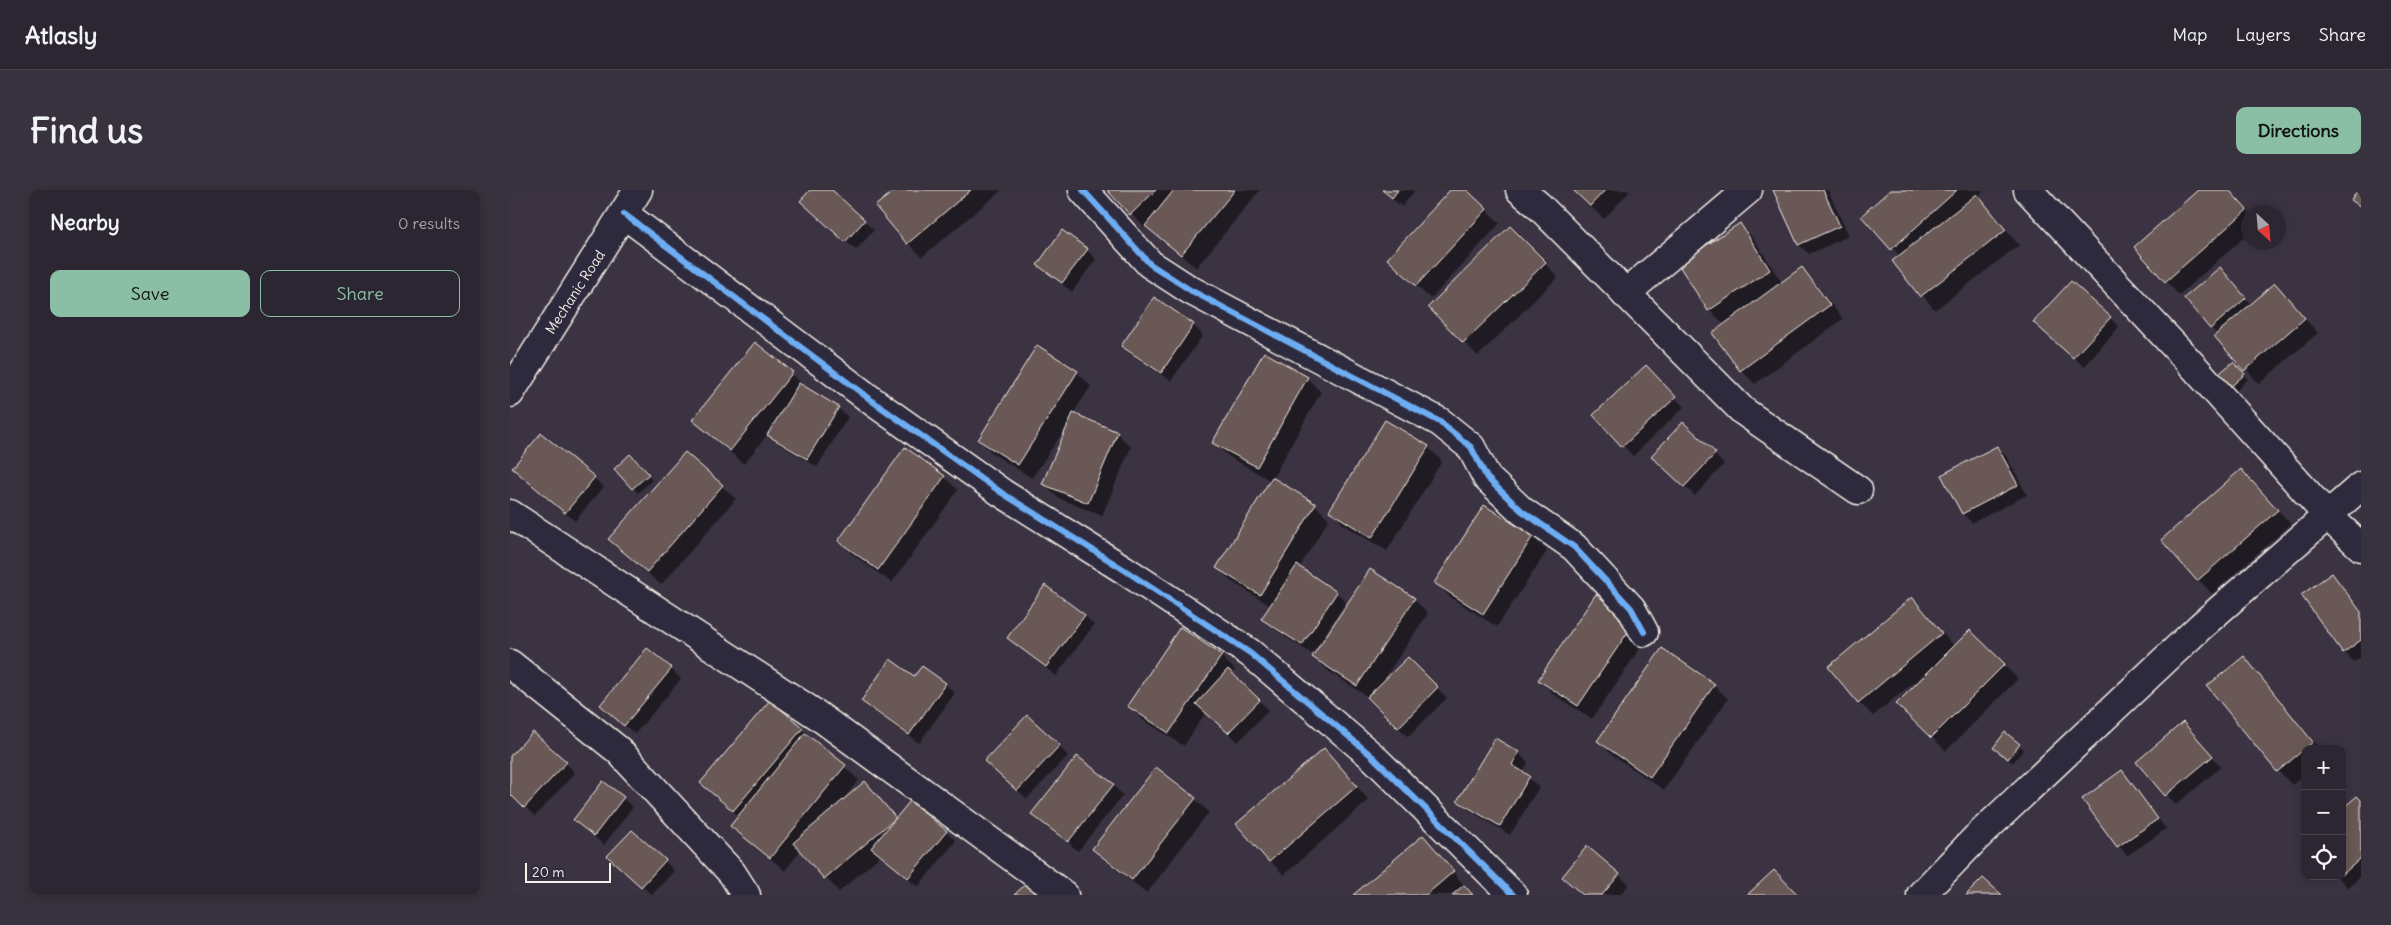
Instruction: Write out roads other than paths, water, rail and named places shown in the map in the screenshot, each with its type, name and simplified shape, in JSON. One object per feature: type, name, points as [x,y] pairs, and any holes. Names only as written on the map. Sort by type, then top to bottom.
[{"type":"street","name":"Mechanic Road","points":[[510,393],[638,190]]},
{"type":"street","points":[[1083,190],[1150,264],[1190,290],[1440,422],[1472,447],[1487,478],[1522,511],[1574,547],[1631,608],[1644,632]]},
{"type":"street","points":[[1520,190],[1538,205],[1743,411],[1858,490]]},
{"type":"street","points":[[1625,294],[1748,190]]},
{"type":"street","points":[[2028,190],[2195,368],[2328,516],[2361,547]]},
{"type":"street","points":[[624,214],[876,403],[1002,493],[1123,569],[1250,653],[1373,757],[1513,895]]},
{"type":"street","points":[[1921,895],[1976,838],[2200,626],[2361,486]]},
{"type":"street","points":[[510,514],[817,715],[1064,895]]},
{"type":"street","points":[[510,664],[618,750],[732,873],[746,895]]}]
